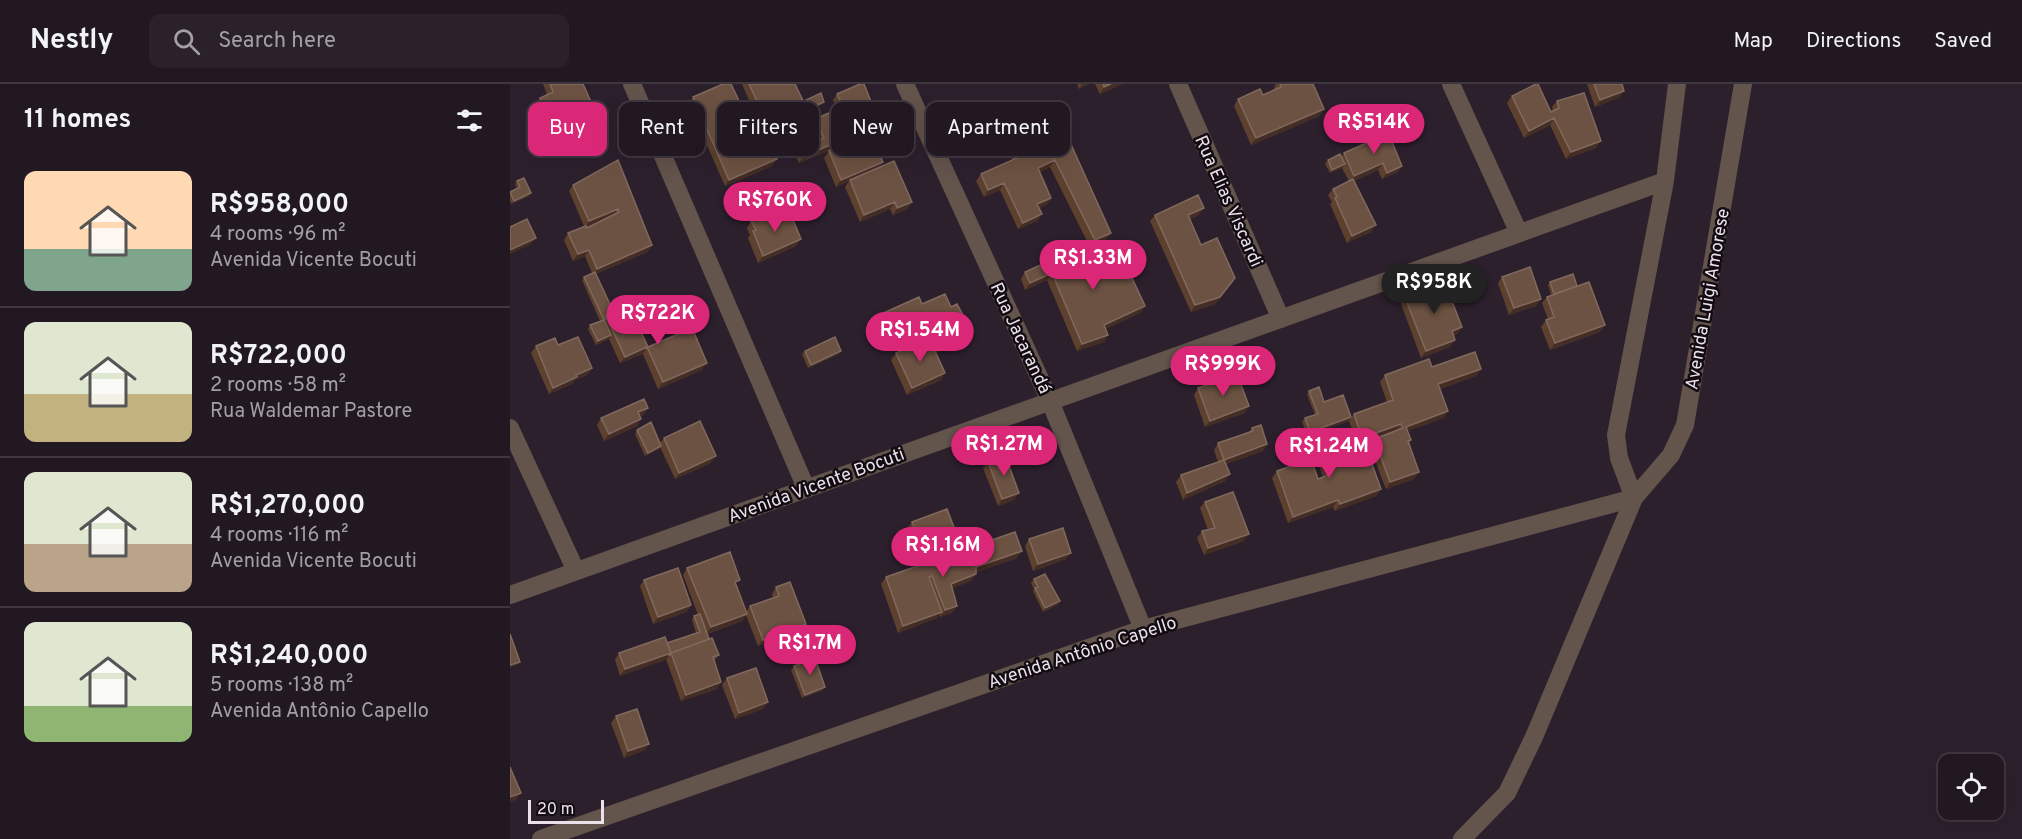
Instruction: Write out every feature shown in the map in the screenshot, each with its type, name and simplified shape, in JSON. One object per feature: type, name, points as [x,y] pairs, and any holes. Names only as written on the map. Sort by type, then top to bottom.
[{"type":"street","points":[[632,84],[806,488]]},
{"type":"street","name":"Rua Jacarandá","points":[[905,84],[1050,401],[1143,629]]},
{"type":"street","name":"Rua Elias Viscardi","points":[[1178,84],[1281,319]]},
{"type":"street","points":[[1451,84],[1519,233]]},
{"type":"street","points":[[1634,498],[1619,458],[1616,435],[1665,180],[1677,84]]},
{"type":"street","name":"Avenida Luigi Amorese","points":[[1462,839],[1507,793],[1534,736],[1634,498],[1671,455],[1685,424],[1743,84]]},
{"type":"street","name":"Avenida Vicente Bocuti","points":[[510,595],[1665,180]]},
{"type":"street","points":[[510,428],[576,571]]},
{"type":"street","name":"Avenida Antônio Capello","points":[[541,839],[1143,629],[1634,498]]},
{"type":"building","points":[[550,84],[583,84],[591,102],[542,102],[540,98],[553,92]]},
{"type":"building","points":[[723,84],[731,84],[740,102],[717,102],[717,152],[705,125],[705,102],[695,102],[693,97]]},
{"type":"building","points":[[749,84],[795,84],[804,102],[757,102]]},
{"type":"building","points":[[864,84],[871,102],[841,102],[837,94]]},
{"type":"building","points":[[1280,84],[1313,84],[1324,109],[1256,138],[1238,99],[1260,89],[1263,95],[1281,87]]},
{"type":"building","points":[[1536,84],[1551,112],[1559,108],[1557,101],[1584,93],[1601,141],[1571,152],[1554,118],[1529,131],[1512,96]]},
{"type":"building","points":[[1594,84],[1622,84],[1624,91],[1600,100]]},
{"type":"building","points":[[821,93],[824,102],[819,104],[819,102],[807,102],[806,100]]},
{"type":"building","points":[[831,112],[831,145],[819,150],[819,140],[824,138],[819,127],[819,117]]},
{"type":"building","points":[[1387,130],[1402,166],[1387,173],[1383,163],[1354,176],[1344,153],[1373,140],[1372,137]]},
{"type":"building","points":[[1070,142],[1111,233],[1095,240],[1055,160],[1038,168],[1051,198],[1037,204],[1042,214],[1023,223],[1004,183],[988,190],[981,174],[1019,157],[1070,156]]},
{"type":"building","points":[[1340,154],[1345,164],[1332,170],[1328,160]]},
{"type":"building","points":[[719,156],[776,156],[777,159],[729,180]]},
{"type":"building","points":[[831,156],[880,156],[883,162],[841,180]]},
{"type":"building","points":[[618,160],[652,245],[597,269],[589,250],[578,254],[568,233],[586,226],[587,228],[619,212],[618,209],[589,221],[573,185]]},
{"type":"building","points":[[894,161],[912,202],[897,208],[895,202],[864,215],[850,180]]},
{"type":"building","points":[[524,178],[531,193],[514,201],[510,192],[520,187],[517,181]]},
{"type":"building","points":[[1353,179],[1376,225],[1352,236],[1333,189]]},
{"type":"building","points":[[1198,195],[1204,208],[1188,215],[1201,245],[1217,238],[1235,278],[1220,297],[1195,305],[1155,215]]},
{"type":"building","points":[[771,212],[775,222],[791,215],[801,239],[763,256],[753,231],[756,230],[751,221]]},
{"type":"building","points":[[527,219],[536,238],[510,250],[510,227]]},
{"type":"building","points":[[1119,250],[1145,306],[1104,325],[1108,335],[1082,344],[1052,273],[1030,283],[1025,272],[1071,251],[1078,268]]},
{"type":"building","points":[[1530,267],[1541,299],[1514,308],[1502,277]]},
{"type":"building","points":[[595,272],[614,313],[606,316],[604,320],[584,277]]},
{"type":"building","points":[[1573,274],[1577,286],[1554,294],[1550,282]]},
{"type":"building","points":[[1444,281],[1462,327],[1452,331],[1455,340],[1426,351],[1404,295]]},
{"type":"building","points":[[1589,282],[1605,325],[1555,343],[1546,320],[1554,317],[1547,297]]},
{"type":"building","points":[[945,294],[951,307],[957,304],[972,332],[940,346],[927,315],[884,332],[877,316],[919,297],[922,304]]},
{"type":"building","points":[[629,306],[648,347],[692,328],[707,363],[663,382],[647,347],[625,357],[606,316]]},
{"type":"building","points":[[604,320],[611,335],[598,341],[590,325]]},
{"type":"building","points":[[578,337],[592,368],[553,388],[536,346],[555,338],[558,345]]},
{"type":"building","points":[[835,337],[841,351],[811,365],[805,351]]},
{"type":"building","points":[[929,338],[945,373],[912,388],[896,353]]},
{"type":"building","points":[[1475,352],[1481,369],[1438,384],[1448,411],[1406,427],[1411,440],[1408,441],[1419,472],[1390,482],[1378,449],[1380,448],[1377,438],[1403,428],[1401,424],[1362,438],[1354,414],[1393,400],[1385,375],[1429,359],[1432,367]]},
{"type":"building","points":[[1237,374],[1249,406],[1210,421],[1198,388]]},
{"type":"building","points":[[1319,387],[1324,402],[1343,395],[1351,417],[1310,432],[1305,418],[1318,414],[1309,391]]},
{"type":"building","points":[[644,399],[648,408],[638,412],[641,419],[609,434],[601,418]]},
{"type":"building","points":[[700,421],[716,456],[679,473],[664,438]]},
{"type":"building","points":[[651,422],[661,446],[648,453],[637,430]]},
{"type":"building","points":[[1261,425],[1267,444],[1224,460],[1218,443],[1253,431],[1252,428]]},
{"type":"building","points":[[1347,440],[1351,452],[1366,447],[1381,489],[1340,504],[1338,500],[1293,517],[1277,471],[1311,459],[1318,479],[1329,475],[1320,450]]},
{"type":"building","points":[[1005,455],[1019,493],[1002,499],[988,462]]},
{"type":"building","points":[[1224,460],[1230,474],[1187,493],[1181,475]]},
{"type":"building","points":[[1233,492],[1249,534],[1208,548],[1202,531],[1215,528],[1205,502]]},
{"type":"building","points":[[947,509],[960,543],[925,556],[912,522]]},
{"type":"building","points":[[1063,528],[1071,553],[1038,564],[1029,539]]},
{"type":"building","points":[[1015,532],[1022,551],[976,567],[976,574],[951,584],[957,606],[945,610],[932,576],[929,577],[942,612],[903,626],[886,577]]},
{"type":"building","points":[[730,552],[740,580],[735,582],[747,614],[711,627],[687,568]]},
{"type":"building","points":[[678,568],[691,605],[658,617],[644,580]]},
{"type":"building","points":[[1045,574],[1060,601],[1045,608],[1035,588],[1038,587],[1034,579]]},
{"type":"building","points":[[790,582],[806,624],[763,640],[750,606],[779,596],[776,587]]},
{"type":"building","points":[[700,614],[709,639],[671,653],[667,643],[700,632],[694,616]]},
{"type":"building","points":[[803,628],[810,644],[796,650],[790,633]]},
{"type":"building","points":[[510,634],[520,662],[510,665]]},
{"type":"building","points":[[665,637],[671,653],[625,669],[619,653]]},
{"type":"building","points":[[712,638],[719,655],[713,657],[721,682],[686,695],[671,653]]},
{"type":"building","points":[[815,658],[825,687],[805,695],[794,666]]},
{"type":"building","points":[[756,668],[768,702],[739,713],[727,678]]},
{"type":"building","points":[[637,709],[649,744],[628,751],[616,716]]},
{"type":"building","points":[[510,767],[521,793],[510,797]]}]
